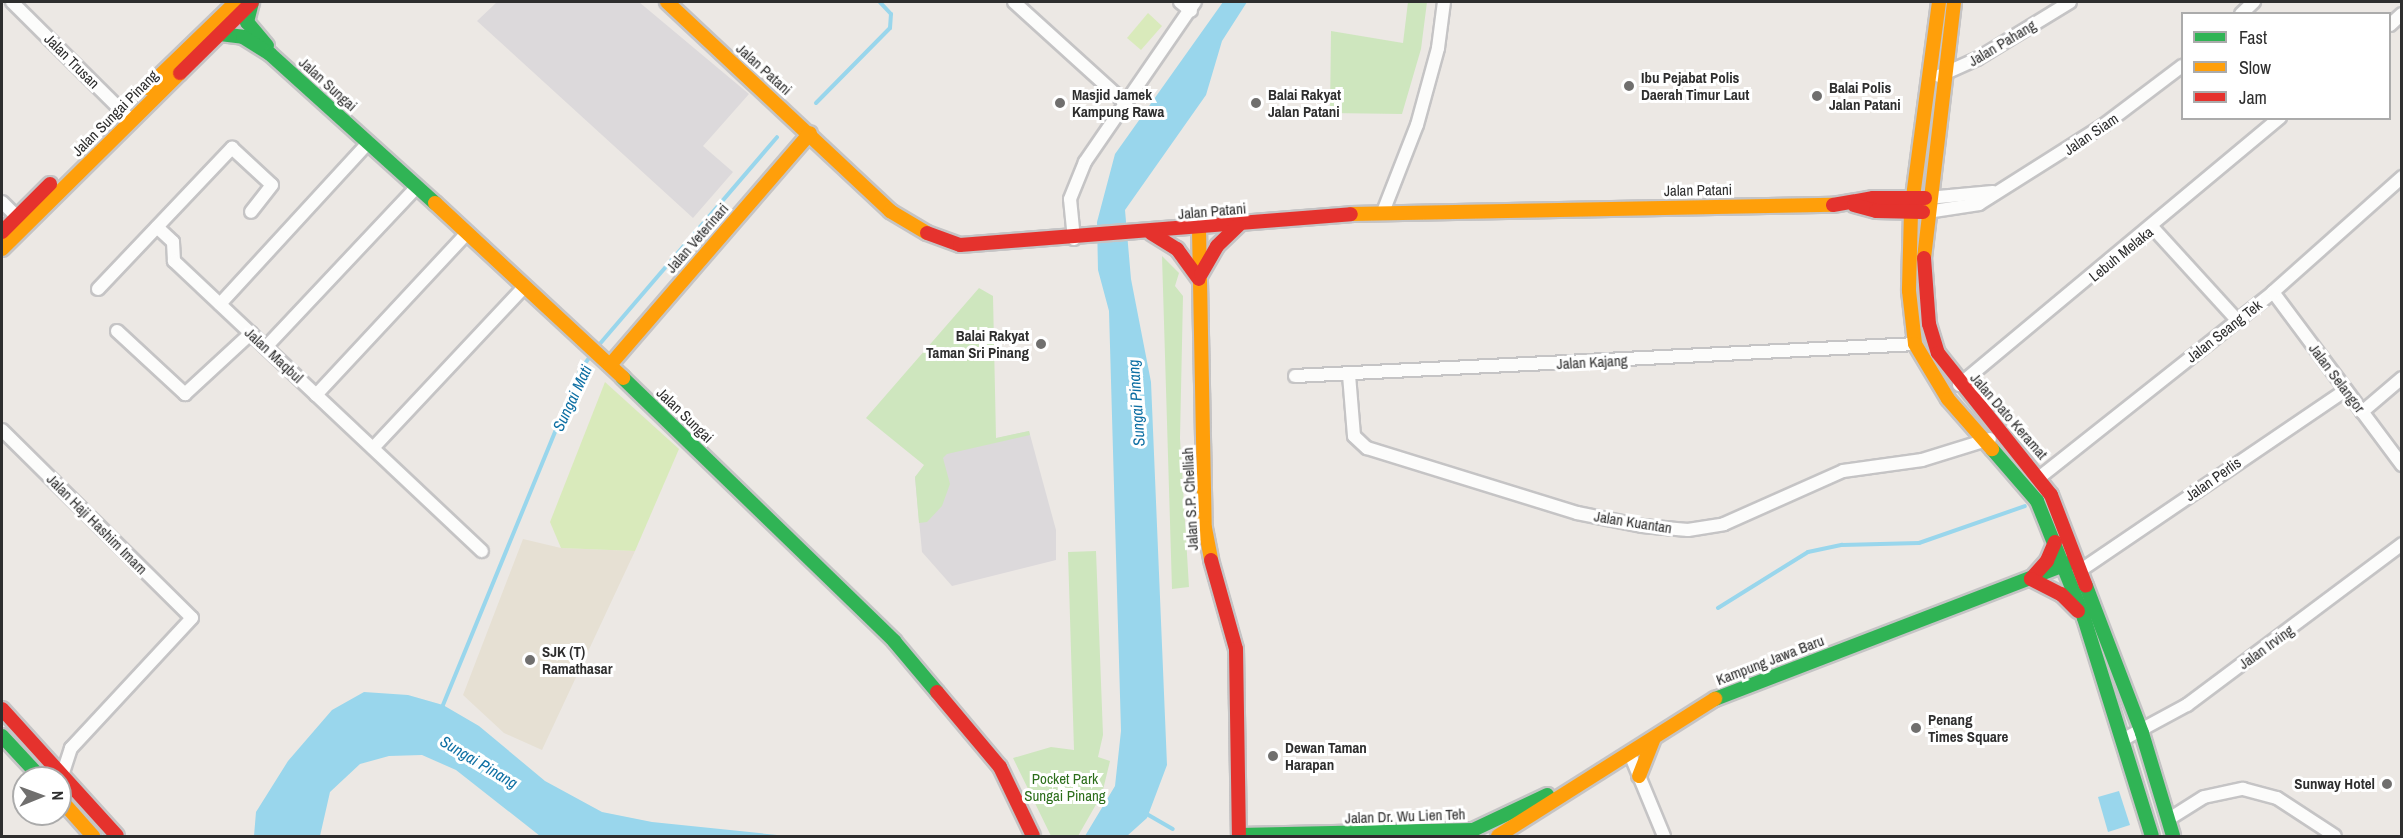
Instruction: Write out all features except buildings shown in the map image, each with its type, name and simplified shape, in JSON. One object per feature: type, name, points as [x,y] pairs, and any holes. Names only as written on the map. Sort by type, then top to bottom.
[{"type":"main road","name":"Jalan Sungai Pinang","points":[[127,116],[220,34],[252,2]]},
{"type":"main road","name":"Jalan Sungai","points":[[252,2],[247,22],[270,54]]},
{"type":"main road","name":"Jalan Patani","points":[[667,2],[912,228],[978,247],[1383,212],[1927,205]]},
{"type":"main road","name":"Jalan Dato Keramat","points":[[1940,2],[1932,77],[1911,205],[1909,291],[1915,344],[1948,399],[2025,483],[2055,542],[2074,565],[2084,618],[2124,740],[2152,837]]},
{"type":"main road","name":"Jalan Dato Keramat","points":[[1954,2],[1947,75],[1927,205],[1929,324],[1938,353],[1959,385],[2040,477],[2142,733],[2173,837]]},
{"type":"main road","name":"Jalan Sungai Pinang","points":[[2,249],[21,221],[127,116],[229,3]]},
{"type":"main road","name":"Jalan Sungai","points":[[220,34],[243,37],[270,54],[369,142],[606,362],[911,659],[1000,767],[1033,837]]},
{"type":"main road","name":"Jalan Veterinari","points":[[606,362],[810,133]]},
{"type":"main road","name":"Jalan Sungai Pinang","points":[[2,232],[21,221]]},
{"type":"main road","points":[[1151,233],[1177,249],[1199,280],[1217,246],[1239,225]]},
{"type":"main road","name":"Jalan S.P. Chelliah","points":[[1199,229],[1205,528],[1214,580],[1236,649],[1239,836]]},
{"type":"main road","points":[[2055,542],[2047,561],[2031,579],[2061,594],[2084,618]]},
{"type":"main road","name":"Kampung Jawa Baru","points":[[1497,837],[1715,699],[2031,579],[2074,565]]},
{"type":"main road","points":[[2,709],[53,766]]},
{"type":"main road","points":[[2,736],[30,766]]},
{"type":"main road","points":[[1639,776],[1654,738]]},
{"type":"main road","points":[[72,787],[117,837]]},
{"type":"main road","name":"Jalan Dr. Wu Lien Teh","points":[[1239,836],[1473,830],[1541,796],[1563,795]]},
{"type":"main road","points":[[1238,800],[1248,818],[1275,835]]},
{"type":"main road","points":[[72,813],[93,837]]},
{"type":"street","name":"Jalan Trusan","points":[[12,2],[127,116]]},
{"type":"street","points":[[1014,2],[1123,101]]},
{"type":"street","points":[[1079,239],[1070,199],[1085,162],[1123,101],[1193,6],[1180,2]]},
{"type":"street","points":[[1383,212],[1417,125],[1438,48],[1444,2]]},
{"type":"street","name":"Jalan Pahang","points":[[1932,77],[1947,75],[2070,2]]},
{"type":"street","name":"Jalan Siam","points":[[1927,205],[1968,208],[2051,161],[2181,67]]},
{"type":"street","name":"Lebuh Melaka","points":[[1959,385],[2153,228],[2278,120]]},
{"type":"street","points":[[220,303],[369,142]]},
{"type":"street","points":[[98,289],[232,147],[272,184],[251,212]]},
{"type":"street","name":"Jalan Seang Tek","points":[[2040,477],[2273,292],[2402,177]]},
{"type":"street","points":[[266,347],[417,187]]},
{"type":"street","points":[[2,202],[21,221]]},
{"type":"street","name":"Jalan Maqbul","points":[[157,227],[173,242],[174,261],[482,551]]},
{"type":"street","points":[[2153,228],[2237,320]]},
{"type":"street","points":[[316,395],[467,233]]},
{"type":"street","points":[[373,448],[525,286]]},
{"type":"street","name":"Jalan Selangor","points":[[2273,292],[2402,465]]},
{"type":"street","points":[[117,331],[185,394],[250,333]]},
{"type":"street","name":"Jalan Kajang","points":[[1294,375],[1348,375],[1915,344]]},
{"type":"street","name":"Jalan Kuantan","points":[[1348,375],[1354,436],[1366,448],[1578,513],[1688,530],[1724,524],[1843,471],[1922,460],[1987,442],[1998,432]]},
{"type":"street","points":[[2362,412],[2402,378]]},
{"type":"street","name":"Jalan Perlis","points":[[2074,565],[2346,390]]},
{"type":"street","name":"Jalan Haji Hashim Imam","points":[[2,430],[192,618],[70,748]]},
{"type":"street","name":"Jalan Irving","points":[[2124,740],[2142,733],[2187,705],[2402,544]]},
{"type":"street","points":[[40,751],[70,748],[65,766]]},
{"type":"street","points":[[1630,754],[1664,837]]},
{"type":"street","points":[[2169,819],[2204,797],[2242,789],[2277,798],[2335,837]]},
{"type":"shaded area","points":[[497,2],[639,2],[749,94],[703,146],[733,172],[693,218],[477,21]]},
{"type":"shaded area","points":[[1029,431],[1056,530],[1056,560],[952,586],[922,552],[915,477],[938,451]]},
{"type":"shaded area","name":"SJK (T) Ramathasar","points":[[523,539],[561,548],[635,551],[542,750],[504,733],[463,695]]},
{"type":"green space","points":[[1408,2],[1427,2],[1421,49],[1402,114],[1330,113],[1331,31],[1403,43]]},
{"type":"green space","points":[[1148,13],[1162,26],[1141,50],[1127,38]]},
{"type":"green space","points":[[1162,256],[1179,273],[1175,286],[1183,296],[1180,438],[1189,587],[1172,589]]},
{"type":"green space","points":[[979,288],[993,296],[996,438],[1029,431],[1030,435],[947,454],[943,458],[950,484],[942,506],[927,522],[919,523],[915,477],[924,465],[866,418]]},
{"type":"green space","points":[[605,382],[679,449],[635,551],[561,548],[550,522]]},
{"type":"green space","name":"Pocket Park Sungai Pinang","points":[[1096,551],[1103,735],[1098,757],[1110,761],[1102,794],[1078,836],[1051,836],[1013,758],[1051,747],[1074,750],[1068,552]]},
{"type":"water","name":"Sungai Pinang","points":[[1223,2],[1247,2],[1222,41],[1206,95],[1125,210],[1131,279],[1151,382],[1167,765],[1147,818],[1127,836],[1085,836],[1115,786],[1121,731],[1109,311],[1098,270],[1097,222],[1115,154]]},
{"type":"water","name":"Sungai Pinang","points":[[364,692],[408,695],[443,705],[479,726],[545,781],[602,812],[652,822],[787,836],[540,836],[456,770],[422,755],[389,756],[360,764],[330,792],[320,836],[254,836],[256,812],[288,761],[332,710]]},
{"type":"water","points":[[2119,791],[2130,825],[2108,832],[2098,797]]},
{"type":"waterway","name":"Sungai Mati","points":[[816,103],[890,28],[891,14],[880,2]]},
{"type":"waterway","name":"Sungai Mati","points":[[598,346],[777,137]]},
{"type":"waterway","name":"Sungai Mati","points":[[443,705],[581,369],[592,354]]},
{"type":"waterway","points":[[1718,608],[1808,552],[1842,545],[1919,543],[2025,506]]},
{"type":"waterway","points":[[1145,813],[1173,829]]},
{"type":"traffic: fast","points":[[252,2],[247,22],[267,46]]},
{"type":"traffic: fast","points":[[220,34],[243,37],[270,54],[435,203]]},
{"type":"traffic: fast","points":[[623,378],[894,641],[937,692]]},
{"type":"traffic: fast","points":[[1992,449],[2037,501],[2084,618],[2152,836]]},
{"type":"traffic: fast","points":[[1715,699],[2074,561]]},
{"type":"traffic: fast","points":[[2086,586],[2142,733],[2173,836]]},
{"type":"traffic: fast","points":[[2,736],[30,766]]},
{"type":"traffic: fast","points":[[1239,835],[1473,830],[1547,795]]},
{"type":"traffic: slow","points":[[147,88],[236,2]]},
{"type":"traffic: slow","points":[[667,2],[890,211],[927,233]]},
{"type":"traffic: slow","points":[[1939,2],[1911,212],[1909,291],[1915,344],[1948,399],[1992,449]]},
{"type":"traffic: slow","points":[[1924,258],[1954,2]]},
{"type":"traffic: slow","points":[[2,249],[180,73]]},
{"type":"traffic: slow","points":[[610,365],[810,133]]},
{"type":"traffic: slow","points":[[435,203],[623,378]]},
{"type":"traffic: slow","points":[[1351,214],[1833,205]]},
{"type":"traffic: slow","points":[[1199,229],[1205,528],[1211,560]]},
{"type":"traffic: slow","points":[[1498,836],[1715,699]]},
{"type":"traffic: slow","points":[[1639,776],[1654,738]]},
{"type":"traffic: slow","points":[[72,812],[93,836]]},
{"type":"traffic: jam","points":[[180,73],[252,2]]},
{"type":"traffic: jam","points":[[2,232],[50,184]]},
{"type":"traffic: jam","points":[[1833,205],[1873,198],[1925,198]]},
{"type":"traffic: jam","points":[[1854,205],[1876,211],[1923,212]]},
{"type":"traffic: jam","points":[[927,233],[960,245],[1351,214]]},
{"type":"traffic: jam","points":[[1201,274],[1217,246],[1239,225]]},
{"type":"traffic: jam","points":[[1151,233],[1177,249],[1199,279]]},
{"type":"traffic: jam","points":[[1924,258],[1929,324],[1938,353],[2051,495],[2086,586]]},
{"type":"traffic: jam","points":[[2055,542],[2047,561],[2031,579],[2061,594],[2078,611]]},
{"type":"traffic: jam","points":[[1211,560],[1236,649],[1239,836]]},
{"type":"traffic: jam","points":[[937,692],[1000,767],[1033,836]]},
{"type":"traffic: jam","points":[[2,709],[117,836]]},
{"type":"place","name":"Ibu Pejabat Polis Daerah Timur Laut","points":[[1629,86]]},
{"type":"place","name":"Balai Polis Jalan Patani","points":[[1817,96]]},
{"type":"place","name":"Masjid Jamek Kampung Rawa","points":[[1060,103]]},
{"type":"place","name":"Balai Rakyat Jalan Patani","points":[[1256,103]]},
{"type":"place","name":"Balai Rakyat Taman Sri Pinang","points":[[1041,344]]},
{"type":"place","name":"SJK (T) Ramathasar","points":[[530,660]]},
{"type":"place","name":"Penang Times Square","points":[[1916,728]]},
{"type":"place","name":"Dewan Taman Harapan","points":[[1273,756]]},
{"type":"place","name":"Sunway Hotel","points":[[2387,784]]}]
